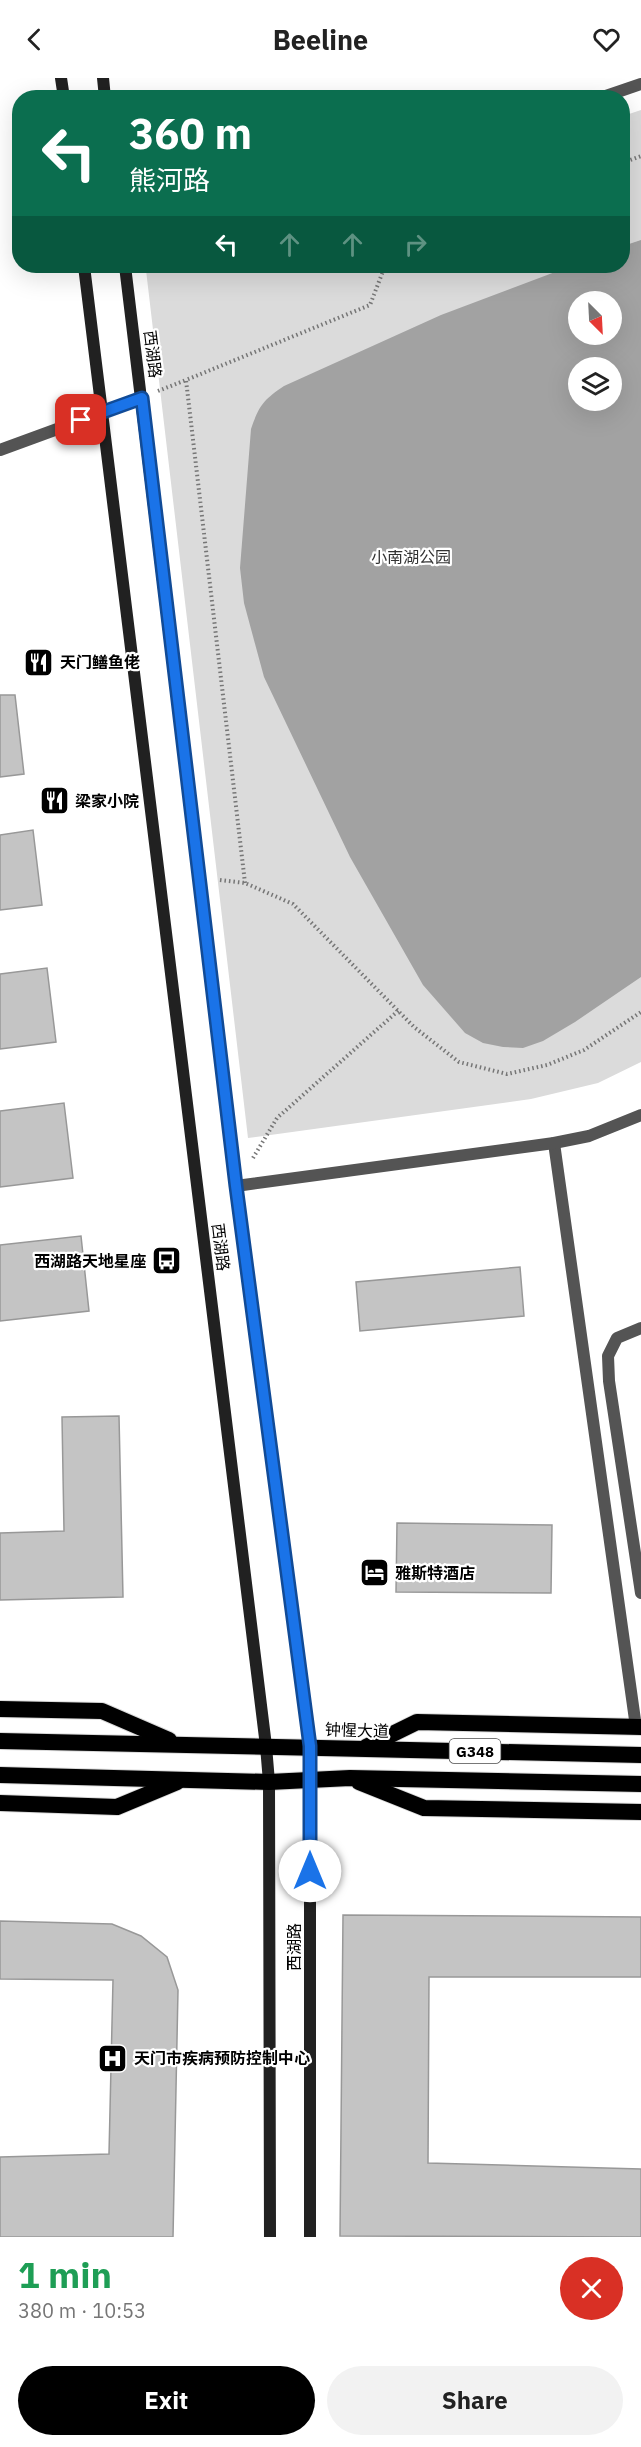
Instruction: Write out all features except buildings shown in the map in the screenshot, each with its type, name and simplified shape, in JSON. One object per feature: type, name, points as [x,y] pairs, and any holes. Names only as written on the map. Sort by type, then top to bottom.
[{"type":"highway","points":[[0,1709],[102,1711],[178,1744]]},
{"type":"highway","points":[[362,1749],[417,1722],[638,1727]]},
{"type":"highway","name":"钟惺大道","points":[[0,1741],[641,1755]]},
{"type":"highway","name":"G348","points":[[0,1775],[268,1782],[350,1778],[641,1784]]},
{"type":"highway","points":[[350,1778],[424,1808],[641,1812]]},
{"type":"highway","points":[[0,1803],[117,1807],[183,1780]]},
{"type":"main road","name":"西湖路","points":[[85,273],[266,1746],[270,2237]]},
{"type":"main road","name":"西湖路","points":[[126,273],[236,1186],[310,1746],[310,2237]]},
{"type":"street","points":[[623,90],[641,84]]},
{"type":"street","points":[[0,450],[142,398]]},
{"type":"street","points":[[236,1186],[554,1143],[589,1136],[641,1114]]},
{"type":"street","points":[[554,1143],[638,1727]]},
{"type":"street","points":[[641,1328],[617,1338],[608,1356],[609,1381],[638,1554],[641,1593]]},
{"type":"path","points":[[142,398],[370,305],[382,273]]},
{"type":"path","points":[[186,380],[245,883]]},
{"type":"path","points":[[198,877],[245,883],[293,904],[414,1027],[459,1062],[507,1074],[547,1065],[584,1050],[641,1012]]},
{"type":"path","points":[[236,1186],[277,1118],[399,1010]]},
{"type":"green space","name":"小南湖公园","points":[[641,110],[641,1062],[598,1083],[531,1099],[248,1138],[146,273],[630,273],[630,114]]},
{"type":"shaded area","name":"小南湖公园","points":[[641,240],[641,977],[543,1041],[523,1048],[483,1043],[465,1033],[423,985],[350,857],[264,677],[244,603],[240,568],[251,429],[263,404],[284,386],[441,315],[552,273],[630,273],[630,244]]},
{"type":"place","name":"天门鳝鱼佬","points":[[39,662]]},
{"type":"place","name":"梁家小院","points":[[54,801]]},
{"type":"place","name":"西湖路天地星座","points":[[167,1261]]},
{"type":"place","name":"雅斯特酒店","points":[[374,1573]]},
{"type":"place","name":"天门市疾病预防控制中心","points":[[113,2058]]},
{"type":"route","points":[[81,420],[142,398],[236,1186],[310,1746],[310,1871]]}]
